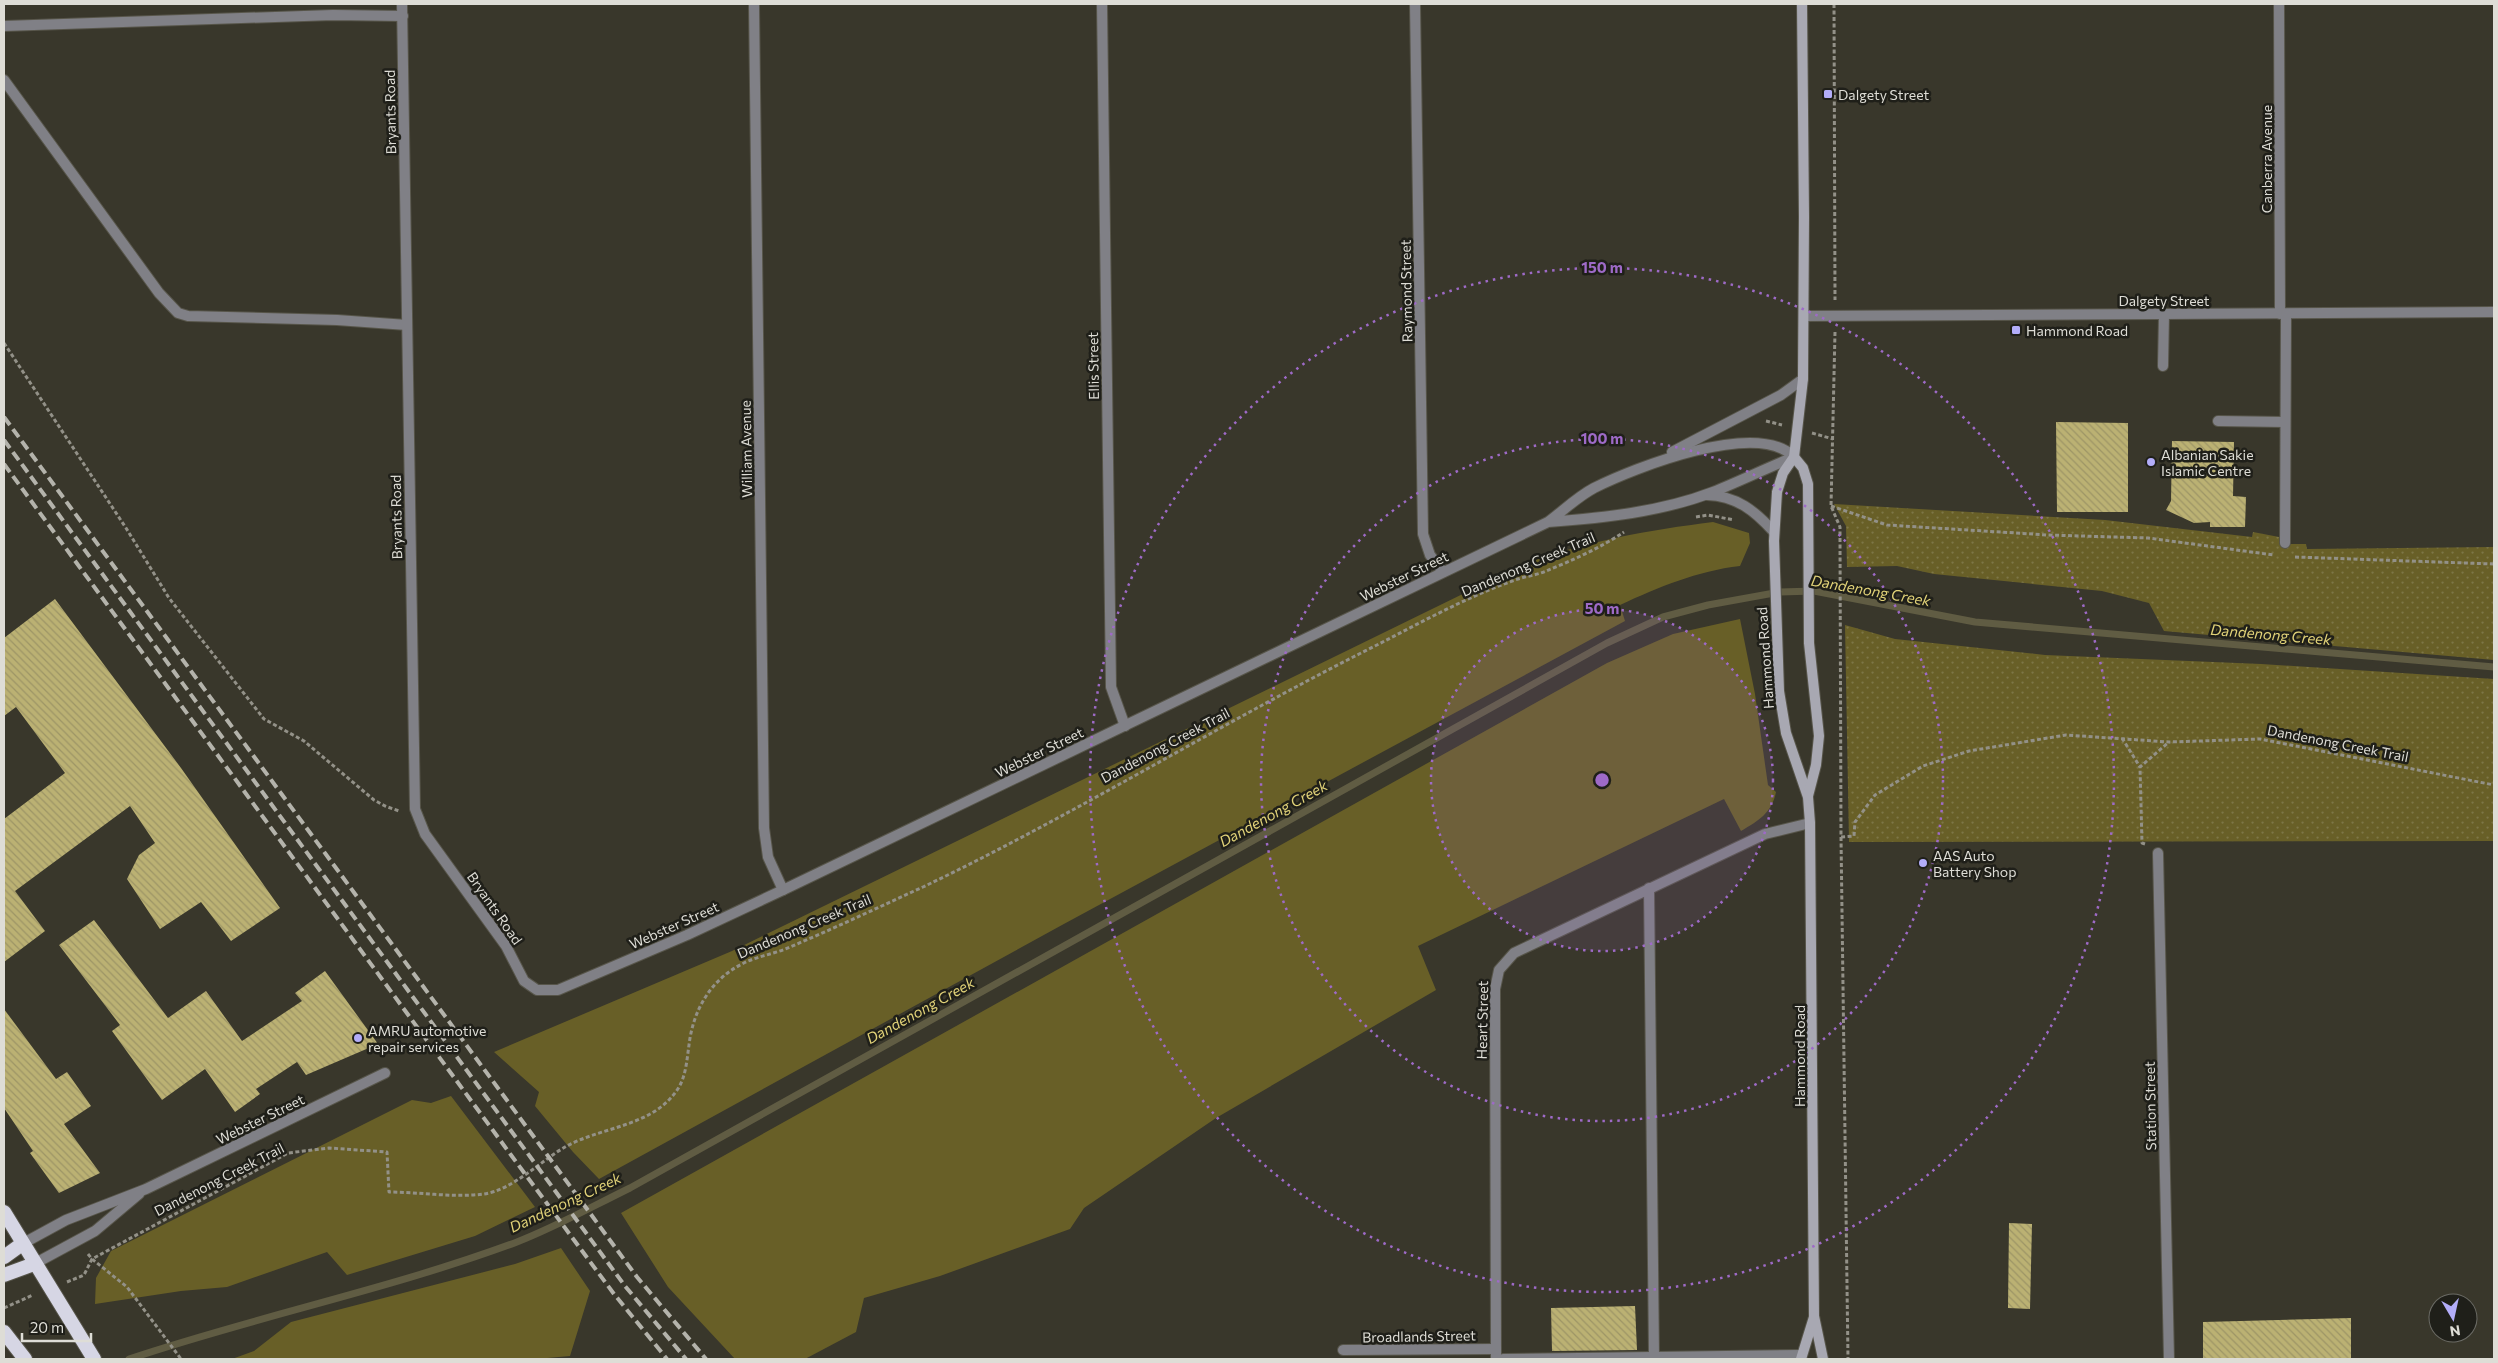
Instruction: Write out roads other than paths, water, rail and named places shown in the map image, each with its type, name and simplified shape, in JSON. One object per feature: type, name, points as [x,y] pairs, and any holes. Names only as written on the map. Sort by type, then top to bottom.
[{"type":"highway","points":[[4,1212],[34,1264],[94,1359]]},
{"type":"highway","points":[[4,1257],[22,1244]]},
{"type":"highway","points":[[4,1275],[34,1264]]},
{"type":"highway","points":[[4,1332],[21,1354]]},
{"type":"main road","name":"Hammond Road","points":[[1802,4],[1803,379],[1794,457],[1779,482],[1774,536],[1778,691],[1786,733],[1808,797],[1810,823],[1814,1316],[1823,1359]]},
{"type":"main road","name":"Hammond Road","points":[[1794,457],[1803,468],[1808,484],[1809,642],[1819,736],[1817,757],[1808,797]]},
{"type":"main road","name":"Hammond Road","points":[[1801,1357],[1814,1316]]},
{"type":"street","name":"Bryants Road","points":[[402,4],[415,809],[425,834],[506,946],[524,981],[537,990]]},
{"type":"street","name":"William Avenue","points":[[754,4],[764,828],[768,856],[783,890]]},
{"type":"street","name":"Ellis Street","points":[[1102,4],[1111,687],[1125,726]]},
{"type":"street","name":"Raymond Street","points":[[1415,4],[1423,534],[1430,555],[1443,572]]},
{"type":"street","name":"Canberra Avenue","points":[[2279,4],[2285,543]]},
{"type":"street","points":[[4,26],[323,15],[402,16]]},
{"type":"street","points":[[4,80],[158,293],[178,313],[188,316],[337,320],[407,325]]},
{"type":"street","name":"Dalgety Street","points":[[1804,316],[2494,312]]},
{"type":"street","points":[[2163,366],[2164,314]]},
{"type":"street","name":"Webster Street","points":[[537,990],[558,990],[687,935],[1548,522],[1593,489],[1653,462],[1781,396],[1803,379]]},
{"type":"street","points":[[2218,421],[2285,422]]},
{"type":"street","name":"Webster Street","points":[[1653,462],[1695,450],[1728,444],[1777,446],[1794,457]]},
{"type":"street","name":"Webster Street","points":[[1548,522],[1598,518],[1664,506],[1704,495],[1794,457]]},
{"type":"street","name":"Webster Street","points":[[1704,495],[1723,497],[1740,502],[1760,516],[1774,536]]},
{"type":"street","name":"Heart Street","points":[[1496,1354],[1496,979],[1502,965],[1514,953],[1765,834],[1810,823]]},
{"type":"street","name":"Station Street","points":[[2158,853],[2169,1359]]},
{"type":"street","points":[[1649,888],[1654,1357]]},
{"type":"street","name":"Webster Street","points":[[22,1244],[78,1214],[146,1189],[386,1073]]},
{"type":"street","name":"Webster Street","points":[[34,1264],[95,1231],[146,1189]]},
{"type":"street","name":"Broadlands Street","points":[[1343,1350],[1496,1354]]},
{"type":"street","points":[[1503,1359],[1801,1357]]},
{"type":"waterway","name":"Dandenong Creek","points":[[129,1359],[469,1259],[517,1242],[560,1223],[630,1188],[1607,643],[1663,617],[1708,605],[1780,592],[1814,591],[1975,622],[2494,667]]},
{"type":"railway","points":[[4,417],[637,1277],[706,1359]]},
{"type":"railway","points":[[4,440],[625,1286],[686,1359]]},
{"type":"railway","points":[[4,464],[511,1155],[614,1294],[667,1359]]},
{"type":"place","name":"Dalgety Street","points":[[1828,94]]},
{"type":"place","name":"Hammond Road","points":[[2016,330]]},
{"type":"place","name":"Albanian Sakie Islamic Centre","points":[[2151,462]]},
{"type":"place","name":"AAS Auto Battery Shop","points":[[1923,863]]},
{"type":"place","name":"AMRU automotive repair services","points":[[358,1038]]}]
